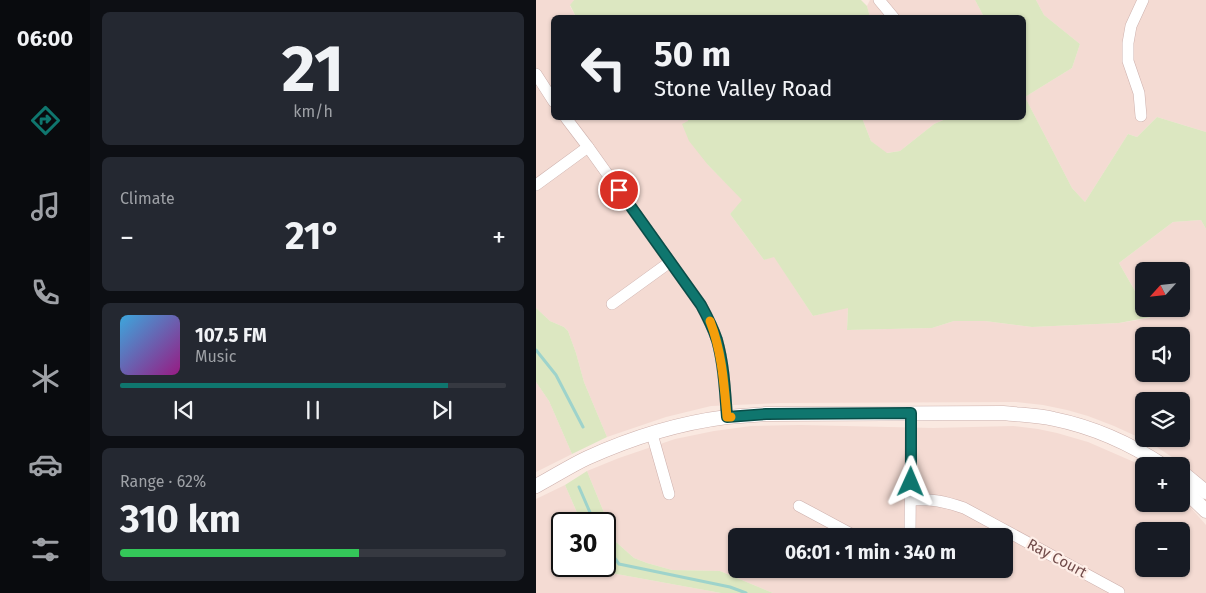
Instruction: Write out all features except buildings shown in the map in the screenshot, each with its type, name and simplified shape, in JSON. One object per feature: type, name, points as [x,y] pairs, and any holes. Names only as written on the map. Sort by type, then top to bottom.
[{"type":"street","points":[[879,0],[892,15]]},
{"type":"street","points":[[1141,116],[1139,93],[1128,61],[1128,52],[1131,26],[1143,0]]},
{"type":"street","points":[[536,74],[551,97]]},
{"type":"street","points":[[568,120],[701,305],[709,319],[722,362],[727,417]]},
{"type":"street","points":[[536,185],[588,147]]},
{"type":"street","points":[[612,304],[670,262]]},
{"type":"street","points":[[910,528],[911,413]]},
{"type":"street","points":[[536,486],[586,459],[652,434],[727,417],[766,414],[1003,413],[1053,418],[1112,437],[1150,457]]},
{"type":"street","points":[[652,434],[669,494]]},
{"type":"street","points":[[1190,479],[1206,492]]},
{"type":"street","points":[[1190,496],[1206,511]]},
{"type":"street","name":"Ray Court","points":[[911,500],[927,499],[964,508],[1119,592]]},
{"type":"street","points":[[799,506],[840,528]]},
{"type":"shaded area","points":[[536,0],[574,0],[570,6],[575,15],[551,15],[551,120],[688,120],[708,165],[743,200],[730,214],[764,260],[774,256],[813,316],[848,307],[847,330],[932,328],[954,321],[985,321],[1032,327],[1119,323],[1150,318],[1190,318],[1190,262],[1135,262],[1135,291],[1119,263],[1173,222],[1201,220],[1206,229],[1206,484],[1190,471],[1190,457],[1172,457],[1157,447],[1190,447],[1190,392],[1135,392],[1135,436],[1088,416],[1067,410],[1016,402],[781,403],[711,406],[666,417],[607,437],[584,382],[568,331],[564,327],[550,321],[536,308]]},
{"type":"shaded area","points":[[870,0],[975,0],[983,15],[869,15],[867,6]]},
{"type":"shaded area","points":[[1036,0],[1206,0],[1206,132],[1157,117],[1137,137],[1128,134],[1085,202],[1072,188],[1026,99],[1026,96],[1072,68],[1080,44],[1044,15]]},
{"type":"shaded area","points":[[863,120],[943,120],[934,124],[900,151],[886,153],[871,141]]},
{"type":"shaded area","points":[[536,382],[549,401],[572,454],[536,472]]},
{"type":"shaded area","points":[[800,425],[933,428],[1013,426],[1057,433],[1088,442],[1135,463],[1135,512],[1190,512],[1190,507],[1206,525],[1206,593],[773,593],[737,578],[1013,578],[1013,528],[728,528],[728,574],[720,571],[672,570],[634,558],[616,542],[616,512],[604,512],[587,471],[675,439],[751,426]]},
{"type":"shaded area","points":[[565,485],[577,512],[551,512],[551,577],[616,577],[616,574],[721,593],[536,593],[536,499]]},
{"type":"green space","points":[[574,0],[861,0],[867,6],[869,15],[575,15],[570,5]]},
{"type":"green space","points":[[975,0],[1036,0],[1044,15],[1080,44],[1072,68],[1026,96],[1026,15],[983,15]]},
{"type":"green space","points":[[1026,99],[1072,188],[1085,202],[1128,134],[1137,137],[1157,117],[1206,132],[1206,229],[1201,220],[1173,222],[1119,263],[1135,291],[1135,318],[1146,318],[1119,323],[1032,327],[985,321],[954,321],[932,328],[847,330],[848,308],[813,316],[774,257],[764,260],[730,214],[742,200],[708,165],[689,141],[682,124],[688,120],[863,120],[871,141],[887,153],[900,151],[934,124],[943,120],[1026,120]]},
{"type":"green space","points":[[536,308],[550,321],[564,327],[568,331],[584,382],[607,437],[572,454],[549,401],[536,382]]},
{"type":"green space","points":[[587,471],[604,512],[577,512],[565,485]]},
{"type":"green space","points":[[616,542],[634,558],[647,563],[672,570],[720,571],[728,574],[728,578],[737,578],[773,593],[721,593],[616,574]]},
{"type":"waterway","points":[[536,350],[556,375],[583,427]]},
{"type":"waterway","points":[[579,487],[590,512]]},
{"type":"waterway","points":[[616,560],[619,564],[730,587],[746,593]]},
{"type":"slow traffic","points":[[710,321],[722,362],[727,417],[731,417]]},
{"type":"route","points":[[619,190],[709,319],[722,362],[727,417],[766,414],[911,413],[911,482]]}]
